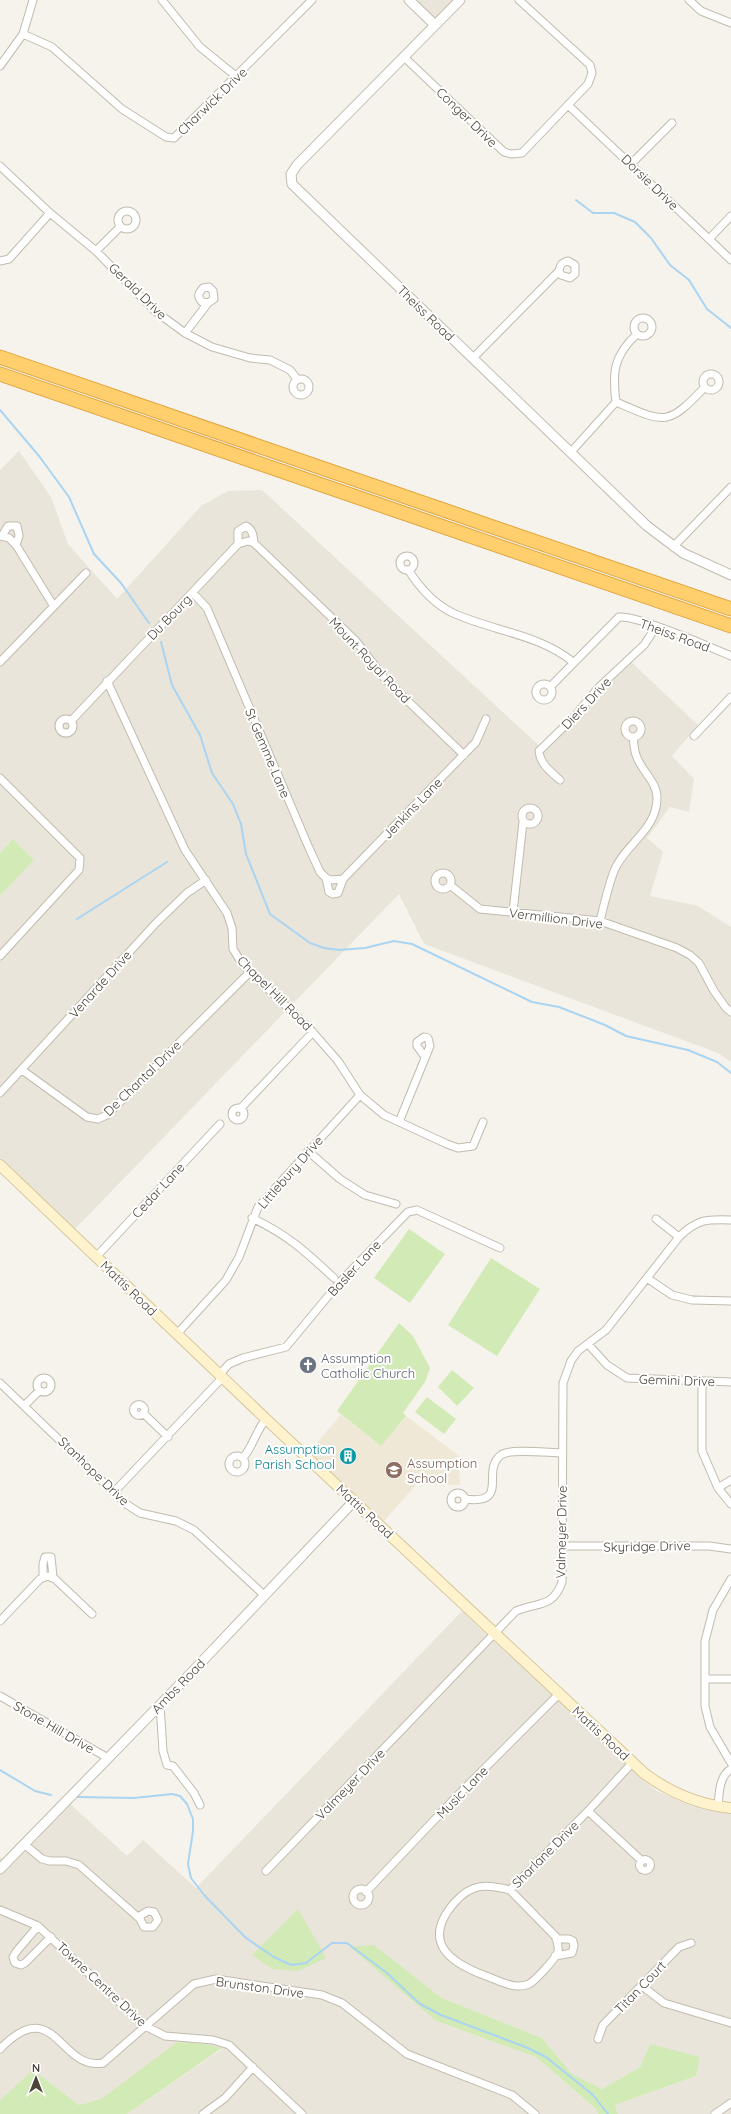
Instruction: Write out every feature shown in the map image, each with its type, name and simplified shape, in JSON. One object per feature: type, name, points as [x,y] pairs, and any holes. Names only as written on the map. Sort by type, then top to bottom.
[{"type":"highway","points":[[0,357],[731,608]]},
{"type":"highway","points":[[0,374],[731,626]]},
{"type":"main road","name":"Mattis Road","points":[[0,1165],[266,1419],[633,1762],[664,1787],[694,1801],[718,1807],[731,1808]]},
{"type":"street","points":[[0,66],[23,34],[33,0]]},
{"type":"street","points":[[162,0],[200,47],[237,77]]},
{"type":"street","name":"Charwick Drive","points":[[23,34],[52,46],[122,108],[166,137],[174,138],[237,77],[312,0]]},
{"type":"street","points":[[409,0],[435,25]]},
{"type":"street","name":"Theiss Road","points":[[460,0],[297,165],[292,171],[290,179],[299,192],[647,526],[673,547],[704,564],[731,575]]},
{"type":"street","name":"Conger Drive","points":[[404,57],[504,152],[511,154],[522,153],[588,84],[592,73],[590,65],[519,0]]},
{"type":"street","points":[[689,0],[701,11],[731,23]]},
{"type":"street","name":"Dorsie Drive","points":[[568,105],[731,260]]},
{"type":"street","points":[[631,164],[672,123]]},
{"type":"street","name":"Gerald Drive","points":[[0,166],[50,213],[96,251],[155,311],[185,333],[212,347],[250,358],[270,360],[290,370],[297,379]]},
{"type":"street","points":[[0,261],[10,259],[50,213]]},
{"type":"street","points":[[709,239],[731,216]]},
{"type":"street","points":[[96,251],[120,227]]},
{"type":"street","points":[[473,358],[559,271]]},
{"type":"street","points":[[185,333],[208,304]]},
{"type":"street","points":[[571,452],[616,402],[614,387],[617,359],[629,342],[637,334]]},
{"type":"street","points":[[616,402],[662,419],[678,414],[705,388]]},
{"type":"street","points":[[673,547],[731,487]]},
{"type":"street","points":[[16,545],[19,536],[17,526],[8,526],[1,536],[9,538],[16,545],[53,605]]},
{"type":"street","name":"Du Bourg","points":[[71,720],[238,544],[238,531],[246,526],[252,532],[254,542]]},
{"type":"street","points":[[238,544],[248,541],[254,542]]},
{"type":"street","name":"Mount Royal Road","points":[[254,542],[356,641],[384,679],[464,755]]},
{"type":"street","points":[[409,571],[428,596],[453,613],[558,650],[574,662],[550,687]]},
{"type":"street","points":[[0,662],[53,605],[86,573]]},
{"type":"street","name":"St Gemme Lane","points":[[192,593],[207,608],[311,854],[320,872],[326,878],[328,888],[333,894],[338,893],[343,879]]},
{"type":"street","name":"Theiss Road","points":[[574,662],[619,618],[627,618],[656,627],[731,656]]},
{"type":"street","name":"Diers Drive","points":[[560,780],[543,764],[540,759],[539,751],[574,717],[596,689],[644,645],[656,627]]},
{"type":"street","name":"Chapel Hill Road","points":[[107,681],[186,850],[227,913],[232,928],[233,949],[250,972],[313,1032],[338,1061],[360,1095],[384,1115],[458,1148],[470,1148],[475,1143],[483,1122]]},
{"type":"street","points":[[694,736],[731,697]]},
{"type":"street","name":"Jenkins Lane","points":[[343,879],[476,742],[486,719]]},
{"type":"street","points":[[600,921],[614,871],[621,858],[650,825],[655,814],[657,798],[655,787],[635,754],[634,737]]},
{"type":"street","points":[[0,956],[79,870],[80,858],[1,781]]},
{"type":"street","points":[[513,912],[523,822]]},
{"type":"street","points":[[326,878],[343,879]]},
{"type":"street","name":"Venarde Drive","points":[[0,1093],[156,923],[187,893],[206,880]]},
{"type":"street","name":"Vermillion Drive","points":[[450,885],[480,909],[600,921],[677,948],[690,955],[699,963],[714,992],[731,1012]]},
{"type":"street","name":"De Chantal Drive","points":[[22,1070],[87,1117],[98,1119],[107,1115],[250,972]]},
{"type":"street","points":[[241,1108],[313,1032]]},
{"type":"street","points":[[398,1122],[425,1057]]},
{"type":"street","name":"Littlebury Drive","points":[[177,1334],[226,1280],[239,1257],[252,1218],[258,1207],[360,1095]]},
{"type":"street","name":"Cedar Lane","points":[[96,1257],[220,1124]]},
{"type":"street","points":[[308,1151],[340,1179],[359,1191],[396,1204]]},
{"type":"street","name":"Basler Lane","points":[[221,1375],[229,1364],[243,1358],[286,1347],[339,1283],[408,1212],[417,1210],[500,1248]]},
{"type":"street","points":[[252,1218],[278,1230],[293,1241],[334,1278]]},
{"type":"street","points":[[656,1219],[679,1237]]},
{"type":"street","name":"Valmeyer Drive","points":[[266,1870],[496,1634],[516,1611],[549,1601],[558,1594],[562,1582],[563,1383],[571,1361],[578,1352],[606,1330],[679,1237],[692,1224],[709,1219],[731,1220]]},
{"type":"street","points":[[647,1278],[672,1295],[692,1300],[731,1301]]},
{"type":"street","name":"Gemini Drive","points":[[588,1344],[607,1365],[627,1378],[731,1382]]},
{"type":"street","points":[[115,1492],[168,1437],[221,1375]]},
{"type":"street","points":[[702,1382],[702,1451],[718,1488],[731,1504]]},
{"type":"street","name":"Stanhope Drive","points":[[0,1383],[126,1504],[140,1513],[176,1521],[194,1530],[264,1595]]},
{"type":"street","points":[[24,1406],[38,1391]]},
{"type":"street","points":[[143,1414],[168,1437]]},
{"type":"street","points":[[243,1458],[250,1450],[257,1432],[266,1419]]},
{"type":"street","points":[[465,1499],[479,1501],[486,1498],[493,1490],[495,1463],[501,1455],[510,1452],[562,1453]]},
{"type":"street","points":[[718,1488],[731,1480]]},
{"type":"street","name":"Ambs Road","points":[[0,1869],[160,1705],[354,1501]]},
{"type":"street","name":"Skyridge Drive","points":[[562,1546],[710,1546],[731,1549]]},
{"type":"street","points":[[0,1621],[48,1577],[92,1614]]},
{"type":"street","points":[[731,1579],[729,1588],[713,1610],[705,1641],[705,1706],[710,1727],[731,1762]]},
{"type":"street","points":[[706,1679],[731,1678]]},
{"type":"street","name":"Music Lane","points":[[366,1892],[457,1796],[559,1694]]},
{"type":"street","name":"Stone Hill Drive","points":[[0,1696],[108,1758]]},
{"type":"street","points":[[160,1705],[163,1751],[167,1765],[174,1766],[194,1793],[200,1805]]},
{"type":"street","name":"Sharlane Drive","points":[[555,1956],[529,1984],[517,1986],[473,1971],[456,1963],[445,1952],[441,1941],[440,1924],[449,1909],[461,1895],[471,1889],[487,1885],[510,1890],[588,1811],[633,1762]]},
{"type":"street","points":[[718,1807],[720,1787],[726,1772],[731,1769]]},
{"type":"street","points":[[588,1811],[642,1861]]},
{"type":"street","points":[[24,1844],[42,1859],[50,1861],[66,1861],[79,1865],[140,1920]]},
{"type":"street","points":[[510,1890],[556,1939],[558,1946],[555,1956],[564,1956],[572,1953],[574,1946],[573,1941],[569,1939],[556,1939]]},
{"type":"street","name":"Towne Centre Drive","points":[[0,1910],[38,1926],[145,2026],[165,2036],[213,2040],[229,2045],[302,2114]]},
{"type":"street","points":[[38,1926],[16,1952],[13,1957],[15,1964],[21,1965],[25,1963],[51,1937]]},
{"type":"street","name":"Titan Court","points":[[598,2039],[603,2026],[679,1947],[691,1943]]},
{"type":"street","name":"Brunston Drive","points":[[0,2049],[9,2039],[23,2030],[39,2028],[58,2038],[73,2054],[88,2063],[103,2063],[194,1984],[205,1980],[216,1979],[322,1995],[350,2008],[407,2054],[512,2095],[535,2114]]},
{"type":"street","points":[[642,1986],[669,2006],[731,2024]]},
{"type":"street","points":[[203,2114],[225,2098],[253,2067]]},
{"type":"street","points":[[715,2114],[731,2103]]},
{"type":"shaded area","points":[[413,0],[456,0],[440,16],[435,17],[429,16]]},
{"type":"shaded area","points":[[19,451],[51,497],[68,544],[117,599],[201,506],[228,491],[262,490],[545,751],[630,661],[698,725],[672,756],[694,779],[689,812],[670,807],[647,838],[663,852],[650,896],[698,906],[731,927],[731,1062],[718,1053],[424,944],[399,894],[75,1229],[0,1158],[0,896],[34,860],[13,839],[0,853],[0,470]]},
{"type":"shaded area","name":"Assumption School","points":[[341,1415],[381,1446],[406,1416],[459,1456],[460,1485],[416,1485],[383,1522],[309,1452]]},
{"type":"shaded area","points":[[462,1611],[642,1779],[657,1791],[686,1804],[707,1810],[731,1814],[731,2114],[618,2114],[615,2105],[696,2076],[650,2044],[640,2067],[602,2089],[572,2074],[542,2038],[442,1998],[374,1945],[436,2021],[536,2057],[596,2109],[598,2114],[127,2114],[222,2049],[178,2042],[101,2099],[79,2105],[33,2070],[0,2100],[0,1857],[10,1865],[68,1802],[127,1856],[143,1840],[196,1888]]},
{"type":"green space","points":[[13,839],[34,860],[0,896],[0,853]]},
{"type":"green space","points":[[409,1229],[445,1254],[410,1303],[374,1278]]},
{"type":"green space","points":[[491,1258],[540,1289],[497,1356],[448,1325]]},
{"type":"green space","points":[[399,1323],[413,1336],[430,1368],[425,1382],[403,1413],[406,1416],[381,1446],[337,1411]]},
{"type":"green space","points":[[452,1370],[474,1388],[457,1406],[438,1387]]},
{"type":"green space","points":[[427,1397],[456,1419],[444,1434],[415,1412]]},
{"type":"green space","points":[[298,1909],[326,1958],[298,1971],[272,1969],[252,1955]]},
{"type":"green space","points":[[374,1945],[442,1998],[542,2038],[572,2074],[602,2089],[640,2067],[650,2044],[700,2057],[696,2076],[615,2105],[618,2114],[598,2114],[596,2109],[536,2057],[436,2021],[350,1947]]},
{"type":"green space","points":[[177,2042],[205,2044],[222,2048],[127,2114],[0,2114],[0,2100],[33,2070],[79,2105],[101,2099]]},
{"type":"waterway","points":[[576,200],[593,213],[614,213],[635,222],[651,238],[670,265],[689,280],[707,309],[731,328]]},
{"type":"waterway","points":[[0,410],[39,456],[69,497],[94,554],[121,583],[149,623]]},
{"type":"waterway","points":[[161,642],[172,685],[200,735],[212,773],[233,804],[241,824],[246,854],[270,914],[310,943],[324,948],[339,950],[365,948],[394,941],[412,944],[532,1002],[559,1007],[605,1025],[626,1036],[688,1050],[717,1062],[731,1073]]},
{"type":"waterway","points":[[77,919],[167,862]]},
{"type":"waterway","points":[[0,1770],[35,1791],[51,1795]]},
{"type":"waterway","points":[[78,1797],[134,1798],[172,1794],[180,1796],[187,1804],[193,1819],[193,1831],[188,1864],[191,1878],[205,1896],[246,1938],[274,1957],[291,1965],[306,1963],[332,1943],[347,1943],[387,1973],[420,2004],[441,2015],[528,2048],[546,2057],[593,2095],[608,2114]]},
{"type":"place","name":"Assumption Catholic Church","points":[[308,1365]]},
{"type":"place","name":"Assumption Parish School","points":[[348,1456]]},
{"type":"place","name":"Assumption School","points":[[394,1470]]}]
